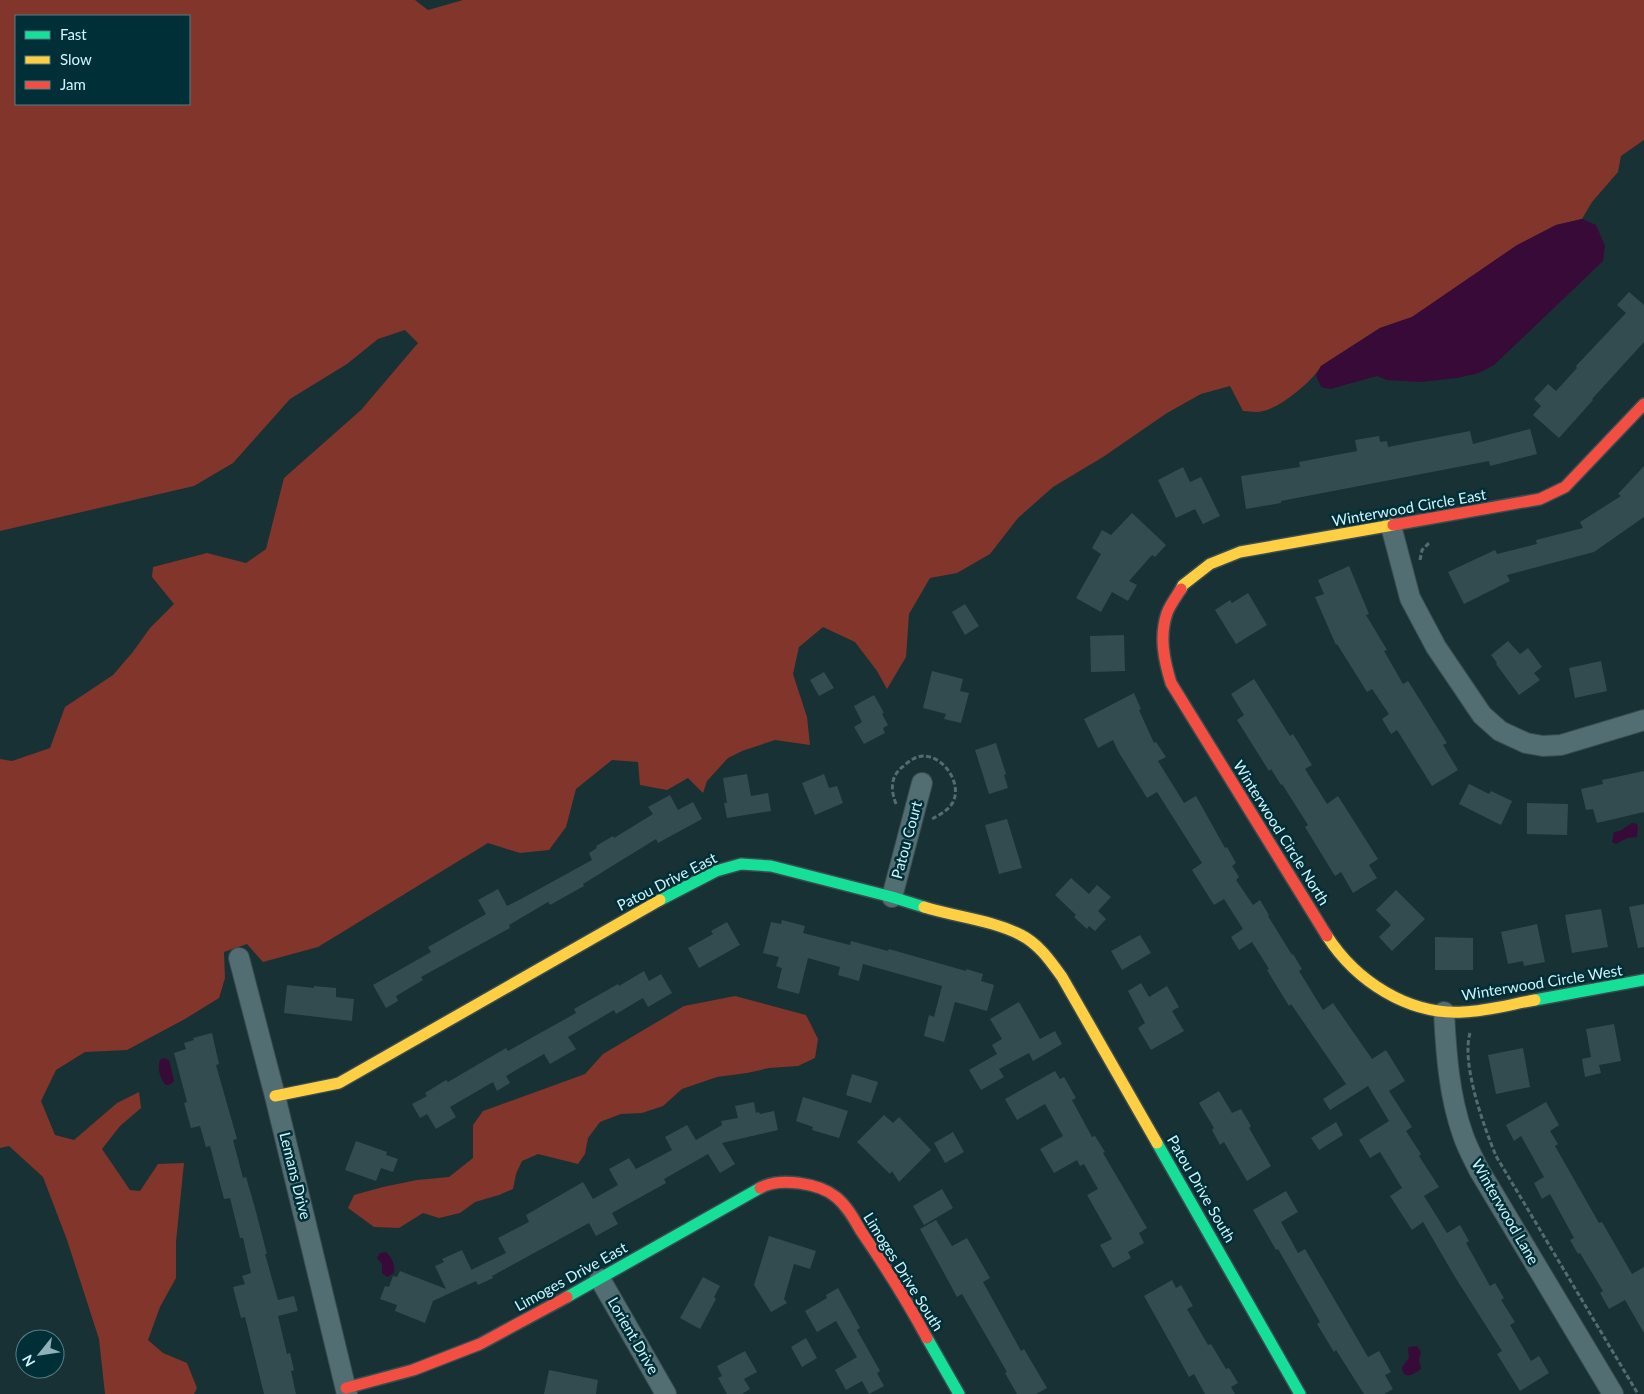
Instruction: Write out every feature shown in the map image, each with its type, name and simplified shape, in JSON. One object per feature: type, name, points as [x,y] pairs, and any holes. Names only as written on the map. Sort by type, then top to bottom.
[{"type":"street","name":"Winterwood Circle East","points":[[1167,613],[1183,585],[1210,564],[1240,552],[1540,500],[1565,487],[1644,404]]},
{"type":"street","points":[[1392,526],[1410,598],[1436,647],[1482,715],[1500,731],[1526,743],[1543,746],[1561,745],[1644,720]]},
{"type":"street","name":"Winterwood Circle North","points":[[1167,613],[1162,639],[1164,661],[1171,683],[1338,953],[1360,976],[1380,990],[1422,1008],[1444,1012]]},
{"type":"street","name":"Patou Court","points":[[892,897],[922,783]]},
{"type":"street","name":"Patou Drive East","points":[[275,1096],[339,1083],[673,892],[716,871],[741,864],[771,866],[1001,927],[1023,936],[1046,955],[1062,977],[1074,999]]},
{"type":"street","name":"Lemans Drive","points":[[239,958],[275,1096],[347,1391]]},
{"type":"street","name":"Winterwood Circle West","points":[[1444,1012],[1471,1011],[1644,980]]},
{"type":"street","name":"Patou Drive South","points":[[1074,999],[1300,1394]]},
{"type":"street","name":"Winterwood Lane","points":[[1444,1012],[1454,1105],[1463,1135],[1479,1170],[1613,1394]]},
{"type":"street","name":"Limoges Drive East","points":[[347,1391],[413,1370],[480,1344],[600,1279],[763,1186],[784,1182],[805,1183]]},
{"type":"street","name":"Limoges Drive South","points":[[805,1183],[824,1190],[841,1201],[879,1255],[959,1394]]},
{"type":"street","name":"Lorient Drive","points":[[600,1279],[666,1394]]},
{"type":"path","points":[[1421,567],[1422,550],[1433,540]]},
{"type":"path","points":[[897,806],[893,796],[892,784],[896,772],[914,758],[925,757],[937,760],[952,774],[955,796],[952,804],[945,811],[927,821]]},
{"type":"path","points":[[1471,1011],[1471,1030],[1468,1039],[1470,1065],[1482,1121],[1493,1147],[1509,1178],[1638,1394]]},
{"type":"shaded area","points":[[0,0],[415,0],[428,10],[463,0],[1644,0],[1644,140],[1621,156],[1618,172],[1592,202],[1582,219],[1556,225],[1518,245],[1412,317],[1380,328],[1321,366],[1304,386],[1278,405],[1261,412],[1243,411],[1230,386],[1201,394],[1167,413],[1103,457],[1053,487],[1018,518],[990,554],[957,573],[930,578],[909,614],[906,657],[887,689],[877,671],[855,642],[823,627],[799,647],[793,674],[807,717],[810,745],[775,740],[742,751],[728,758],[707,781],[703,793],[688,778],[667,790],[640,785],[638,762],[612,760],[576,789],[566,827],[549,850],[520,853],[488,843],[318,947],[263,962],[247,944],[224,952],[225,978],[219,998],[185,1019],[127,1050],[85,1052],[56,1070],[41,1101],[55,1135],[74,1140],[117,1103],[139,1092],[141,1108],[120,1126],[102,1149],[130,1190],[140,1191],[158,1164],[184,1163],[176,1242],[176,1278],[160,1307],[148,1340],[163,1353],[187,1363],[197,1388],[194,1394],[105,1394],[99,1339],[67,1240],[43,1177],[9,1146],[0,1148],[0,759],[12,761],[50,748],[65,707],[113,675],[150,628],[174,604],[152,577],[153,567],[207,553],[246,563],[266,549],[284,478],[361,410],[418,343],[405,330],[378,339],[347,364],[290,399],[233,463],[194,486],[0,531]]},
{"type":"shaded area","points":[[1582,219],[1596,225],[1605,246],[1603,261],[1494,365],[1479,373],[1457,378],[1420,382],[1387,380],[1377,376],[1330,389],[1321,387],[1316,375],[1321,366],[1380,328],[1412,317],[1517,245],[1556,225]]},
{"type":"shaded area","points":[[1632,823],[1637,824],[1637,837],[1627,838],[1616,844],[1612,842],[1614,832],[1620,831]]},
{"type":"shaded area","points":[[735,996],[806,1015],[818,1039],[815,1058],[798,1066],[769,1068],[717,1077],[682,1089],[663,1106],[642,1113],[621,1114],[600,1122],[588,1138],[585,1154],[578,1164],[538,1154],[522,1161],[516,1174],[513,1189],[475,1202],[460,1213],[439,1218],[423,1213],[399,1228],[374,1227],[348,1208],[354,1195],[417,1180],[449,1177],[473,1158],[473,1125],[483,1111],[585,1074],[603,1054],[684,1006]]},
{"type":"shaded area","points":[[163,1058],[169,1060],[174,1081],[169,1085],[164,1083],[160,1073],[159,1063]]},
{"type":"shaded area","points":[[386,1252],[393,1261],[394,1267],[394,1273],[387,1277],[382,1273],[382,1264],[377,1258],[380,1253]]},
{"type":"shaded area","points":[[1417,1346],[1421,1352],[1419,1360],[1421,1369],[1409,1375],[1404,1374],[1402,1367],[1409,1358],[1408,1348]]},
{"type":"building","points":[[1629,292],[1644,305],[1644,342],[1559,438],[1533,415],[1541,406],[1534,399],[1548,384],[1556,391],[1577,368],[1576,366],[1626,313],[1617,305]]},
{"type":"building","points":[[1530,429],[1537,454],[1490,466],[1489,461],[1246,509],[1241,476],[1300,467],[1299,462],[1357,451],[1355,440],[1379,436],[1380,442],[1387,441],[1388,447],[1470,431],[1473,444]]},
{"type":"building","points":[[1644,466],[1644,517],[1594,552],[1507,575],[1510,581],[1464,604],[1448,572],[1495,550],[1497,554],[1537,544],[1536,540],[1583,528],[1580,522],[1621,496],[1618,494]]},
{"type":"building","points":[[1183,467],[1190,482],[1201,477],[1220,516],[1203,524],[1195,509],[1176,518],[1158,480]]},
{"type":"building","points":[[1132,513],[1166,545],[1155,557],[1152,555],[1129,581],[1137,585],[1128,601],[1112,592],[1101,612],[1076,598],[1101,554],[1092,548],[1102,530],[1111,535]]},
{"type":"building","points":[[1349,566],[1369,614],[1366,615],[1387,650],[1384,651],[1403,684],[1408,681],[1447,743],[1443,745],[1458,770],[1432,786],[1397,730],[1391,734],[1382,719],[1389,714],[1372,689],[1367,692],[1336,645],[1315,597],[1324,594],[1318,580]]},
{"type":"building","points":[[1248,593],[1267,625],[1236,644],[1215,610],[1230,600],[1232,603]]},
{"type":"building","points":[[965,604],[979,626],[965,635],[952,612]]},
{"type":"building","points":[[1124,635],[1125,671],[1091,672],[1090,636]]},
{"type":"building","points":[[1508,641],[1520,654],[1528,648],[1542,667],[1534,673],[1540,680],[1519,695],[1491,655]]},
{"type":"building","points":[[1601,661],[1607,691],[1575,698],[1569,668]]},
{"type":"building","points":[[932,671],[963,679],[960,691],[969,693],[961,723],[944,719],[946,714],[923,708]]},
{"type":"building","points":[[824,672],[834,688],[819,696],[810,680]]},
{"type":"building","points":[[1254,679],[1290,736],[1293,734],[1312,765],[1305,769],[1327,804],[1338,796],[1378,859],[1369,865],[1377,878],[1353,893],[1341,872],[1335,876],[1305,827],[1308,825],[1282,784],[1271,769],[1269,771],[1237,720],[1244,715],[1231,694]]},
{"type":"building","points":[[1134,693],[1141,709],[1139,710],[1154,743],[1156,742],[1166,757],[1158,761],[1184,803],[1196,796],[1225,848],[1227,847],[1236,863],[1232,866],[1239,877],[1236,880],[1253,905],[1260,900],[1302,969],[1299,971],[1323,1010],[1333,1003],[1372,1059],[1386,1050],[1405,1081],[1389,1091],[1412,1127],[1406,1131],[1439,1187],[1424,1196],[1447,1233],[1460,1225],[1469,1241],[1466,1243],[1490,1286],[1495,1283],[1504,1298],[1501,1300],[1515,1322],[1510,1325],[1531,1361],[1539,1356],[1549,1373],[1520,1391],[1497,1354],[1502,1351],[1423,1222],[1412,1230],[1390,1196],[1402,1188],[1380,1152],[1370,1158],[1359,1140],[1389,1121],[1368,1086],[1330,1110],[1323,1099],[1346,1084],[1291,1004],[1289,1006],[1252,942],[1239,950],[1231,937],[1243,929],[1224,899],[1214,905],[1192,870],[1202,863],[1157,792],[1147,798],[1113,740],[1098,748],[1084,719]]},
{"type":"building","points":[[874,695],[888,725],[883,728],[885,733],[864,744],[854,727],[862,722],[854,706]]},
{"type":"building","points":[[996,743],[1006,774],[1004,775],[1008,788],[989,794],[975,750]]},
{"type":"building","points":[[1644,771],[1644,812],[1597,823],[1593,809],[1586,810],[1581,789],[1603,784],[1602,780]]},
{"type":"building","points":[[747,774],[751,796],[768,793],[771,811],[727,818],[723,778]]},
{"type":"building","points":[[824,774],[829,788],[837,786],[843,803],[815,815],[802,783]]},
{"type":"building","points":[[1469,784],[1489,794],[1491,791],[1512,801],[1501,825],[1459,804]]},
{"type":"building","points":[[670,795],[678,810],[693,802],[702,819],[658,843],[656,839],[583,884],[584,886],[550,905],[548,902],[509,925],[510,928],[421,977],[423,980],[396,996],[398,1001],[386,1008],[373,985],[431,952],[428,947],[486,914],[478,900],[498,889],[507,906],[521,899],[592,860],[589,853],[597,848],[596,846],[613,836],[614,838],[653,814],[648,807]]},
{"type":"building","points":[[1527,803],[1568,804],[1567,835],[1527,834]]},
{"type":"building","points":[[1007,819],[1022,868],[999,874],[985,825]]},
{"type":"building","points":[[1071,878],[1089,894],[1097,885],[1111,897],[1098,911],[1106,919],[1095,931],[1089,926],[1087,929],[1074,917],[1076,915],[1055,895]]},
{"type":"building","points":[[1396,890],[1425,919],[1392,951],[1379,937],[1391,925],[1376,910]]},
{"type":"building","points":[[1644,904],[1644,947],[1638,948],[1629,907]]},
{"type":"building","points":[[1601,909],[1608,947],[1572,953],[1565,915]]},
{"type":"building","points":[[782,920],[805,926],[803,933],[850,945],[851,941],[888,951],[889,949],[983,974],[981,981],[994,985],[987,1011],[955,1002],[944,1042],[924,1036],[929,1015],[934,1017],[942,986],[863,964],[859,981],[838,975],[840,967],[808,958],[799,994],[777,988],[782,968],[776,966],[779,957],[763,953],[771,922],[781,924]]},
{"type":"building","points":[[727,922],[740,945],[699,968],[688,948],[713,934],[711,931]]},
{"type":"building","points":[[1537,924],[1545,962],[1524,966],[1523,961],[1508,964],[1501,932]]},
{"type":"building","points":[[1140,935],[1151,953],[1122,970],[1111,951]]},
{"type":"building","points":[[1435,937],[1473,938],[1473,970],[1435,970]]},
{"type":"building","points":[[644,971],[649,981],[661,974],[672,993],[648,1007],[643,998],[616,1014],[614,1010],[568,1037],[576,1049],[550,1064],[544,1054],[506,1076],[510,1083],[497,1091],[493,1082],[450,1107],[456,1117],[436,1129],[427,1114],[420,1118],[412,1104],[427,1096],[425,1093],[446,1080],[448,1082],[506,1048],[508,1051],[576,1013],[574,1009]]},
{"type":"building","points":[[1141,983],[1149,997],[1167,986],[1179,1007],[1172,1011],[1184,1031],[1151,1050],[1138,1028],[1145,1023],[1128,991]]},
{"type":"building","points":[[287,985],[336,988],[336,997],[354,999],[352,1021],[284,1013]]},
{"type":"building","points":[[1019,1002],[1040,1039],[1055,1031],[1062,1044],[1033,1061],[1029,1053],[999,1069],[1004,1077],[981,1090],[969,1070],[997,1054],[992,1045],[1002,1039],[990,1019]]},
{"type":"building","points":[[1614,1024],[1621,1061],[1599,1065],[1601,1073],[1585,1077],[1582,1059],[1591,1057],[1586,1029]]},
{"type":"building","points":[[212,1033],[219,1064],[216,1065],[237,1139],[233,1140],[243,1178],[246,1177],[255,1208],[278,1300],[294,1296],[298,1311],[278,1316],[287,1354],[290,1353],[294,1370],[291,1371],[296,1394],[264,1394],[245,1317],[241,1318],[233,1287],[245,1284],[242,1276],[251,1273],[243,1238],[240,1238],[230,1198],[224,1199],[210,1146],[206,1147],[200,1126],[191,1128],[184,1103],[187,1102],[174,1053],[186,1049],[184,1043],[194,1040],[193,1038]]},
{"type":"building","points":[[1523,1048],[1530,1087],[1496,1094],[1488,1055]]},
{"type":"building","points":[[1055,1071],[1060,1079],[1064,1077],[1076,1098],[1072,1100],[1092,1137],[1095,1136],[1105,1152],[1103,1153],[1147,1228],[1139,1233],[1144,1243],[1128,1252],[1131,1258],[1113,1268],[1100,1245],[1112,1239],[1087,1195],[1098,1189],[1084,1164],[1080,1166],[1077,1160],[1054,1173],[1040,1149],[1063,1136],[1045,1104],[1017,1120],[1005,1099]]},
{"type":"building","points":[[852,1074],[878,1082],[871,1103],[846,1095]]},
{"type":"building","points":[[1219,1091],[1232,1113],[1241,1109],[1251,1126],[1249,1128],[1271,1166],[1247,1181],[1224,1142],[1220,1145],[1212,1130],[1214,1128],[1199,1103]]},
{"type":"building","points":[[803,1097],[848,1111],[839,1138],[812,1130],[813,1127],[796,1121]]},
{"type":"building","points":[[754,1102],[756,1113],[774,1111],[778,1130],[722,1143],[735,1164],[720,1173],[708,1154],[664,1179],[666,1183],[612,1213],[618,1224],[596,1236],[589,1223],[492,1276],[493,1278],[478,1285],[476,1281],[433,1301],[425,1323],[395,1311],[397,1305],[380,1299],[385,1286],[389,1287],[393,1276],[397,1277],[400,1271],[446,1289],[435,1266],[444,1262],[442,1259],[462,1250],[471,1270],[506,1253],[498,1238],[529,1222],[526,1215],[583,1182],[593,1199],[618,1185],[609,1169],[629,1158],[636,1169],[672,1150],[665,1137],[687,1125],[696,1140],[722,1125],[721,1121],[738,1118],[735,1106]]},
{"type":"building","points":[[1546,1102],[1559,1125],[1550,1131],[1558,1144],[1555,1146],[1599,1223],[1602,1222],[1632,1274],[1644,1267],[1644,1333],[1625,1300],[1609,1309],[1600,1293],[1603,1291],[1570,1240],[1574,1238],[1550,1194],[1542,1199],[1534,1183],[1544,1177],[1521,1136],[1514,1141],[1506,1125]]},
{"type":"building","points":[[884,1115],[893,1123],[899,1117],[931,1150],[899,1182],[892,1171],[890,1174],[857,1142]]},
{"type":"building","points":[[1336,1122],[1343,1135],[1319,1150],[1311,1138]]},
{"type":"building","points":[[953,1132],[964,1152],[945,1163],[934,1143]]},
{"type":"building","points":[[356,1141],[387,1152],[386,1155],[398,1159],[393,1172],[381,1168],[376,1181],[345,1170]]},
{"type":"building","points":[[942,1189],[953,1208],[924,1225],[913,1206]]},
{"type":"building","points":[[1286,1191],[1298,1212],[1281,1222],[1298,1253],[1305,1249],[1368,1357],[1379,1351],[1391,1372],[1385,1375],[1393,1389],[1384,1394],[1364,1394],[1336,1350],[1334,1352],[1317,1324],[1320,1322],[1253,1210]]},
{"type":"building","points":[[936,1220],[952,1246],[967,1238],[990,1278],[983,1282],[1021,1351],[1024,1349],[1047,1388],[1036,1394],[1017,1394],[1005,1373],[1007,1372],[962,1294],[957,1297],[920,1229]]},
{"type":"building","points":[[769,1236],[816,1251],[810,1269],[794,1264],[784,1299],[787,1303],[771,1312],[754,1285]]},
{"type":"building","points":[[703,1277],[720,1286],[714,1297],[716,1299],[700,1329],[680,1318]]},
{"type":"building","points":[[1172,1280],[1176,1288],[1181,1285],[1193,1306],[1187,1309],[1208,1345],[1211,1344],[1226,1369],[1229,1368],[1238,1383],[1231,1387],[1235,1394],[1205,1394],[1194,1374],[1189,1377],[1144,1296]]},
{"type":"building","points":[[838,1288],[860,1328],[857,1330],[880,1371],[877,1373],[884,1386],[869,1394],[862,1381],[846,1390],[835,1370],[857,1357],[836,1321],[817,1332],[805,1311],[827,1298],[826,1295]]},
{"type":"building","points":[[806,1338],[817,1358],[802,1367],[791,1347]]},
{"type":"building","points":[[745,1351],[757,1372],[744,1379],[750,1389],[742,1394],[727,1394],[718,1378],[722,1376],[717,1366]]},
{"type":"building","points":[[549,1370],[598,1380],[596,1394],[544,1394]]},
{"type":"traffic: fast","points":[[660,900],[716,871],[741,864],[771,866],[924,907]]},
{"type":"traffic: fast","points":[[1535,1000],[1644,980]]},
{"type":"traffic: fast","points":[[1157,1143],[1300,1394]]},
{"type":"traffic: fast","points":[[567,1297],[760,1188]]},
{"type":"traffic: fast","points":[[927,1338],[959,1394]]},
{"type":"traffic: slow","points":[[1181,589],[1183,585],[1210,564],[1240,552],[1393,525]]},
{"type":"traffic: slow","points":[[275,1096],[339,1083],[660,900]]},
{"type":"traffic: slow","points":[[924,907],[986,922],[1010,930],[1021,935],[1039,948],[1062,977],[1157,1143]]},
{"type":"traffic: slow","points":[[1327,936],[1339,952],[1368,981],[1403,1001],[1423,1008],[1463,1012],[1535,1000]]},
{"type":"traffic: jam","points":[[1393,525],[1540,499],[1565,487],[1644,404]]},
{"type":"traffic: jam","points":[[1181,589],[1168,610],[1163,631],[1166,666],[1171,683],[1327,936]]},
{"type":"traffic: jam","points":[[760,1188],[788,1182],[810,1185],[829,1192],[844,1204],[896,1284],[927,1338]]},
{"type":"traffic: jam","points":[[346,1388],[413,1370],[480,1344],[567,1297]]}]
